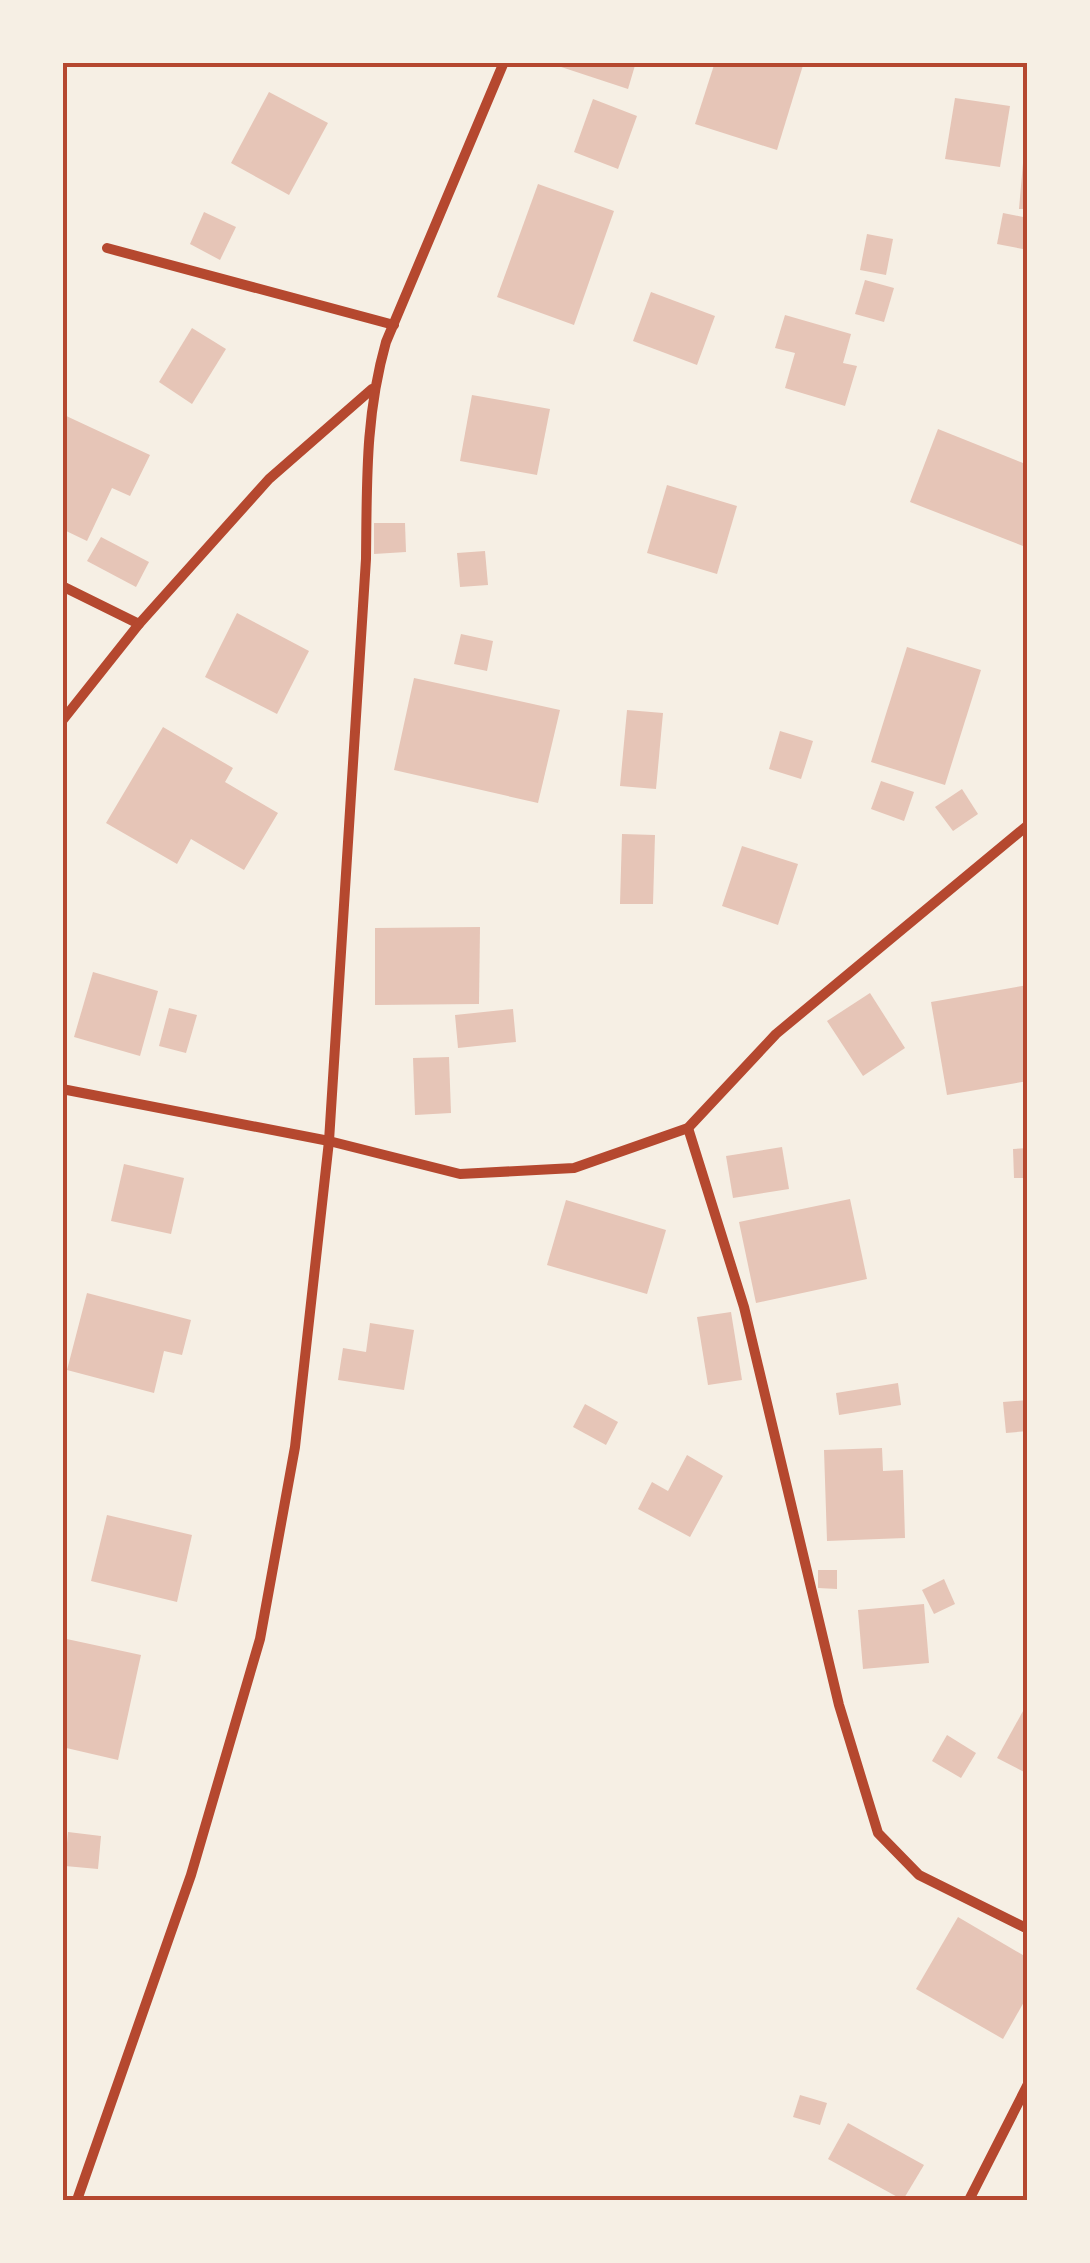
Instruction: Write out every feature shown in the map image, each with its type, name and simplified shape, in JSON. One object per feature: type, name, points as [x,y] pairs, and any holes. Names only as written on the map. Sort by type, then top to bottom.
[{"type":"street","points":[[77,2200],[191,1875],[260,1638],[295,1446],[329,1141],[373,388],[394,325],[504,62]]},
{"type":"street","points":[[107,248],[394,325]]},
{"type":"street","points":[[62,721],[139,624],[270,480],[373,388]]},
{"type":"street","points":[[62,586],[139,624]]},
{"type":"street","points":[[62,1089],[329,1141],[460,1174],[574,1168],[688,1128],[776,1034],[1028,825]]},
{"type":"street","points":[[688,1128],[744,1306],[839,1705],[878,1833],[919,1875],[1028,1929]]},
{"type":"street","points":[[969,2200],[1028,2084]]},
{"type":"building","points":[[546,62],[636,62],[628,89]]},
{"type":"building","points":[[715,62],[804,62],[777,150],[695,124]]},
{"type":"building","points":[[269,92],[328,123],[289,195],[231,163]]},
{"type":"building","points":[[955,98],[1010,106],[1000,167],[945,159]]},
{"type":"building","points":[[593,99],[637,116],[618,169],[574,152]]},
{"type":"building","points":[[1025,140],[1028,209],[1019,209]]},
{"type":"building","points":[[538,184],[614,211],[574,325],[497,297]]},
{"type":"building","points":[[204,212],[236,227],[220,260],[190,244]]},
{"type":"building","points":[[1003,213],[1028,218],[1028,250],[997,244]]},
{"type":"building","points":[[867,234],[893,239],[886,275],[860,270]]},
{"type":"building","points":[[865,280],[894,288],[884,322],[855,314]]},
{"type":"building","points":[[651,292],[715,316],[697,365],[633,341]]},
{"type":"building","points":[[785,315],[851,334],[843,363],[857,366],[845,406],[785,388],[795,353],[775,348]]},
{"type":"building","points":[[192,328],[226,349],[192,404],[159,382]]},
{"type":"building","points":[[472,395],[550,409],[537,475],[460,461]]},
{"type":"building","points":[[62,414],[150,455],[130,496],[112,488],[87,541],[62,529]]},
{"type":"building","points":[[938,429],[1028,465],[1028,548],[910,502]]},
{"type":"building","points":[[667,485],[737,506],[717,574],[647,553]]},
{"type":"building","points":[[374,523],[405,523],[406,552],[374,554]]},
{"type":"building","points":[[101,537],[149,562],[136,587],[87,561]]},
{"type":"building","points":[[485,551],[488,585],[460,587],[457,553]]},
{"type":"building","points":[[237,613],[309,651],[277,714],[205,677]]},
{"type":"building","points":[[461,634],[493,641],[487,671],[454,664]]},
{"type":"building","points":[[907,647],[981,670],[945,785],[871,762]]},
{"type":"building","points":[[414,678],[560,710],[538,803],[394,770]]},
{"type":"building","points":[[627,710],[663,713],[656,789],[620,786]]},
{"type":"building","points":[[163,727],[233,768],[225,782],[278,813],[244,870],[191,839],[177,864],[106,823]]},
{"type":"building","points":[[780,731],[813,741],[801,779],[769,769]]},
{"type":"building","points":[[881,781],[914,792],[904,821],[871,809]]},
{"type":"building","points":[[962,789],[978,814],[953,831],[935,807]]},
{"type":"building","points":[[622,834],[655,835],[653,904],[620,904]]},
{"type":"building","points":[[742,846],[798,864],[778,925],[722,906]]},
{"type":"building","points":[[480,927],[479,1004],[375,1005],[375,928]]},
{"type":"building","points":[[93,972],[158,991],[140,1056],[74,1037]]},
{"type":"building","points":[[1028,985],[1028,1081],[947,1095],[931,1002]]},
{"type":"building","points":[[870,993],[905,1048],[863,1076],[827,1021]]},
{"type":"building","points":[[169,1008],[197,1015],[186,1053],[159,1046]]},
{"type":"building","points":[[513,1009],[516,1042],[458,1048],[455,1015]]},
{"type":"building","points":[[449,1057],[451,1113],[415,1115],[413,1058]]},
{"type":"building","points":[[782,1147],[789,1189],[733,1198],[726,1156]]},
{"type":"building","points":[[1028,1148],[1028,1178],[1014,1178],[1013,1149]]},
{"type":"building","points":[[124,1164],[184,1178],[171,1234],[111,1221]]},
{"type":"building","points":[[850,1199],[867,1279],[756,1303],[739,1222]]},
{"type":"building","points":[[566,1200],[666,1230],[647,1294],[547,1265]]},
{"type":"building","points":[[87,1293],[191,1320],[182,1355],[164,1351],[154,1393],[67,1370]]},
{"type":"building","points":[[731,1312],[742,1380],[708,1385],[697,1317]]},
{"type":"building","points":[[370,1323],[414,1330],[404,1390],[338,1380],[343,1348],[366,1352]]},
{"type":"building","points":[[898,1383],[901,1405],[839,1415],[836,1393]]},
{"type":"building","points":[[1028,1400],[1028,1431],[1006,1433],[1003,1402]]},
{"type":"building","points":[[585,1404],[618,1422],[606,1445],[573,1427]]},
{"type":"building","points":[[882,1448],[883,1471],[903,1470],[905,1538],[827,1541],[824,1450]]},
{"type":"building","points":[[687,1455],[723,1476],[690,1537],[638,1509],[652,1482],[668,1491]]},
{"type":"building","points":[[107,1515],[192,1535],[177,1602],[91,1581]]},
{"type":"building","points":[[818,1570],[837,1570],[837,1589],[818,1588]]},
{"type":"building","points":[[944,1579],[955,1604],[934,1614],[922,1590]]},
{"type":"building","points":[[924,1604],[929,1663],[863,1669],[858,1610]]},
{"type":"building","points":[[62,1638],[141,1655],[118,1760],[62,1747]]},
{"type":"building","points":[[1028,1702],[1028,1774],[997,1758]]},
{"type":"building","points":[[947,1735],[976,1753],[961,1778],[932,1761]]},
{"type":"building","points":[[68,1832],[101,1836],[98,1869],[65,1866]]},
{"type":"building","points":[[958,1917],[1028,1958],[1028,1995],[1003,2039],[916,1989]]},
{"type":"building","points":[[800,2095],[827,2103],[820,2125],[793,2117]]},
{"type":"building","points":[[848,2123],[924,2165],[903,2200],[828,2159]]}]
